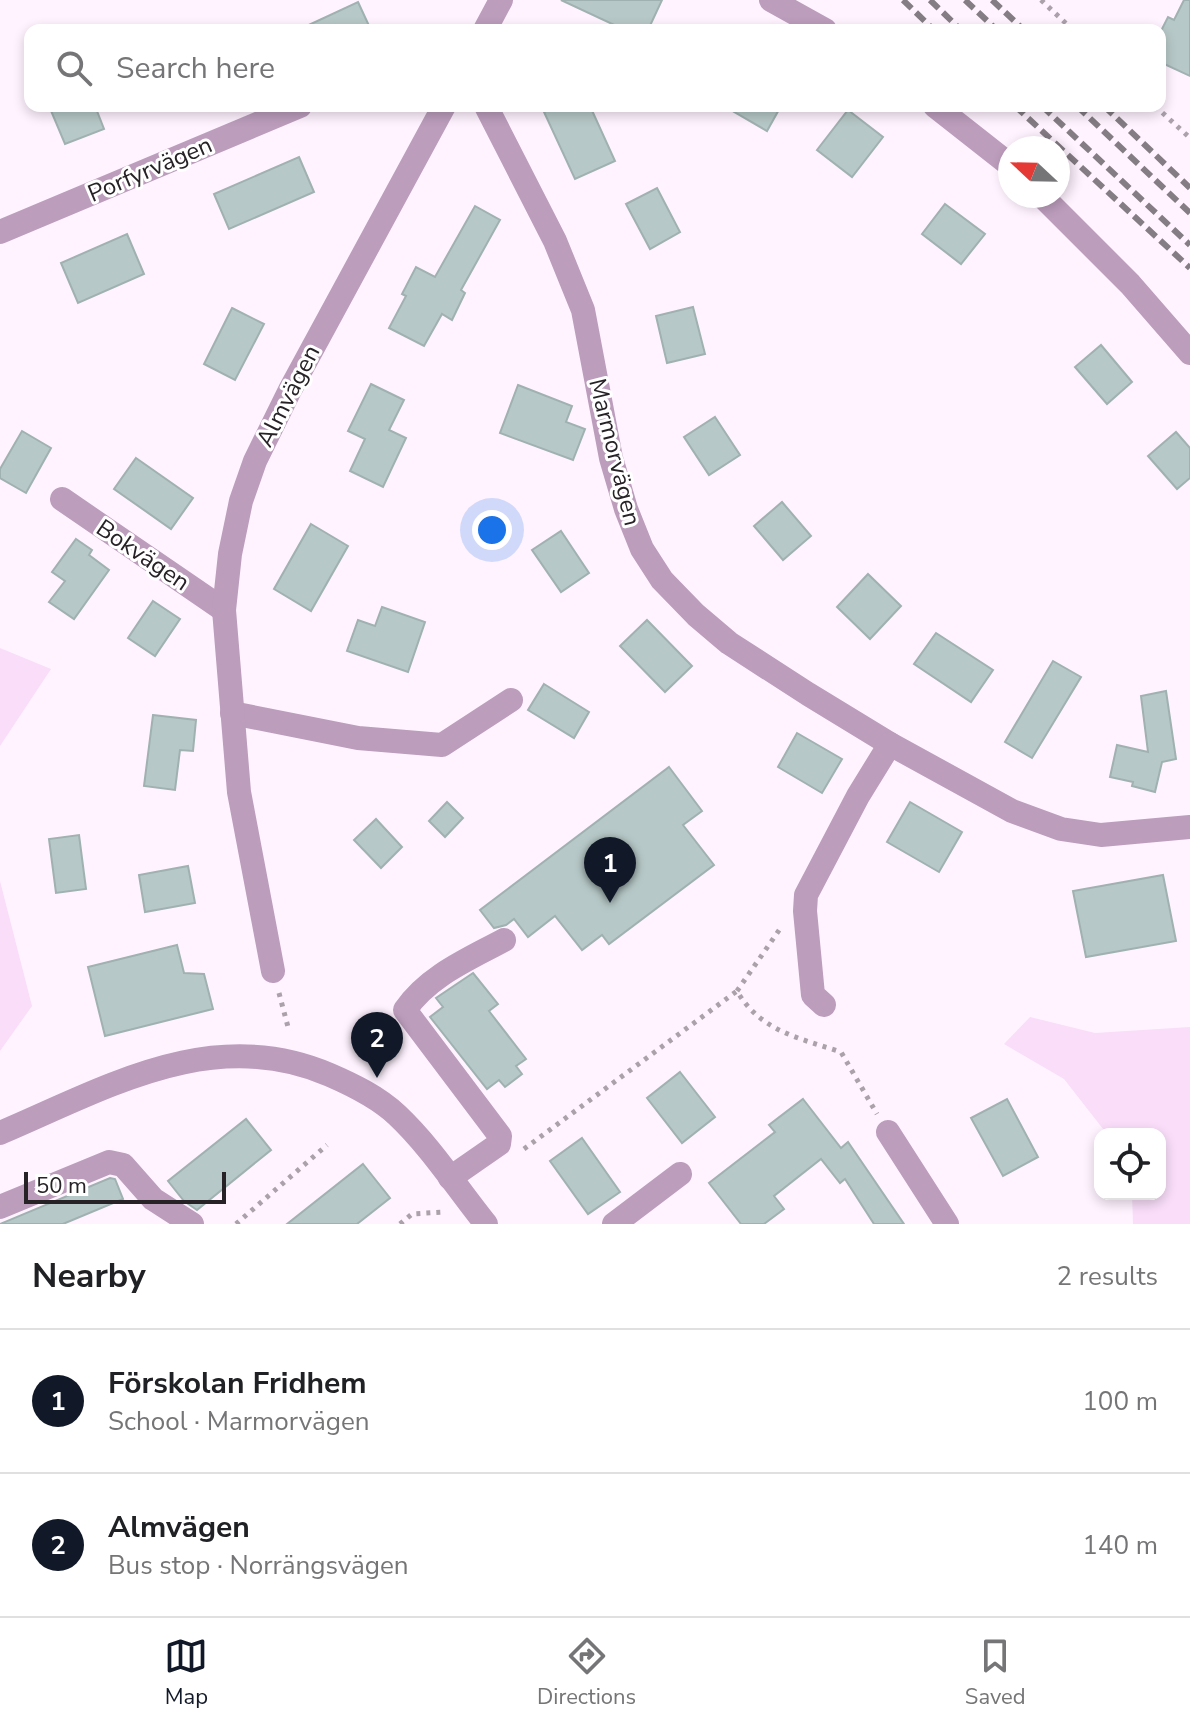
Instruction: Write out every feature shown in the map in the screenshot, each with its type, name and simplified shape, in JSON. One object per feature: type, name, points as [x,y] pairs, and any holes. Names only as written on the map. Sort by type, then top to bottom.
[{"type":"street","points":[[488,24],[501,0]]},
{"type":"street","points":[[771,0],[814,24]]},
{"type":"street","name":"Porfyrvägen","points":[[0,232],[286,112]]},
{"type":"street","name":"Almvägen","points":[[273,971],[239,792],[224,610],[230,554],[241,501],[255,461],[290,390],[441,112]]},
{"type":"street","name":"Marmorvägen","points":[[489,112],[555,241],[583,310],[611,458],[642,549],[662,580],[696,615],[729,643],[890,744],[1012,811],[1061,829],[1101,835],[1190,827]]},
{"type":"street","points":[[943,112],[998,156]]},
{"type":"street","points":[[1054,208],[1130,284],[1190,353]]},
{"type":"street","name":"Bokvägen","points":[[62,499],[224,610]]},
{"type":"street","points":[[232,713],[358,738],[442,745],[511,700]]},
{"type":"street","points":[[824,1005],[813,995],[806,895],[890,744]]},
{"type":"street","points":[[457,1187],[499,1144],[500,1136],[405,1010],[414,997],[443,973],[504,940]]},
{"type":"street","points":[[0,1133],[153,1069],[205,1057],[237,1054],[264,1056],[320,1071],[357,1087],[395,1113],[486,1224]]},
{"type":"street","points":[[888,1132],[947,1224]]},
{"type":"street","points":[[0,1207],[109,1162],[117,1162],[153,1199],[192,1224]]},
{"type":"street","points":[[614,1224],[680,1174]]},
{"type":"path","points":[[1041,0],[1067,24]]},
{"type":"path","points":[[1162,112],[1190,138]]},
{"type":"path","points":[[521,1151],[737,991],[792,912],[805,911]]},
{"type":"path","points":[[273,971],[288,1027]]},
{"type":"path","points":[[737,991],[747,1009],[777,1030],[841,1052],[888,1132]]},
{"type":"path","points":[[236,1224],[327,1145]]},
{"type":"path","points":[[400,1224],[412,1214],[447,1212],[457,1187]]},
{"type":"shaded area","points":[[0,648],[51,669],[0,746]]},
{"type":"shaded area","points":[[0,881],[32,1006],[0,1051]]},
{"type":"shaded area","points":[[1030,1017],[1095,1033],[1190,1027],[1190,1224],[1133,1224],[1132,1200],[1166,1200],[1166,1128],[1102,1128],[1064,1079],[1004,1044]]},
{"type":"building","points":[[561,0],[662,0],[651,24],[612,24]]},
{"type":"building","points":[[1184,0],[1190,0],[1190,76],[1166,65],[1164,24],[1168,17],[1174,20]]},
{"type":"building","points":[[358,2],[368,24],[311,24]]},
{"type":"building","points":[[52,112],[97,112],[104,129],[65,144]]},
{"type":"building","points":[[544,112],[593,112],[615,161],[575,179]]},
{"type":"building","points":[[734,112],[778,112],[767,131]]},
{"type":"building","points":[[846,112],[883,137],[852,177],[817,150]]},
{"type":"building","points":[[299,157],[314,192],[229,229],[214,194]]},
{"type":"building","points":[[657,188],[680,232],[650,249],[626,204]]},
{"type":"building","points":[[945,204],[985,234],[961,264],[922,234]]},
{"type":"building","points":[[475,206],[500,220],[461,290],[465,293],[452,320],[442,314],[424,346],[389,328],[406,296],[402,294],[416,267],[435,277]]},
{"type":"building","points":[[127,234],[144,274],[78,303],[61,263]]},
{"type":"building","points":[[693,307],[705,354],[667,363],[656,316]]},
{"type":"building","points":[[232,308],[264,324],[235,380],[204,364]]},
{"type":"building","points":[[1101,345],[1132,382],[1107,404],[1075,367]]},
{"type":"building","points":[[371,384],[404,400],[389,430],[406,438],[383,487],[350,471],[365,439],[348,431]]},
{"type":"building","points":[[518,385],[572,406],[566,422],[585,429],[573,460],[500,433]]},
{"type":"building","points":[[715,417],[740,455],[709,475],[684,437]]},
{"type":"building","points":[[22,431],[51,448],[26,493],[0,478],[0,469]]},
{"type":"building","points":[[1176,432],[1190,448],[1190,478],[1177,489],[1148,456]]},
{"type":"building","points":[[136,458],[193,498],[171,529],[114,489]]},
{"type":"building","points":[[782,502],[811,536],[783,560],[754,526]]},
{"type":"building","points":[[311,524],[348,546],[311,611],[274,589]]},
{"type":"building","points":[[561,531],[589,573],[561,592],[532,550]]},
{"type":"building","points":[[76,539],[92,550],[89,555],[109,570],[74,619],[49,602],[65,581],[52,572]]},
{"type":"building","points":[[868,574],[901,606],[870,639],[837,607]]},
{"type":"building","points":[[153,601],[180,619],[155,656],[128,638]]},
{"type":"building","points":[[382,607],[425,622],[408,672],[347,651],[358,620],[375,626]]},
{"type":"building","points":[[647,620],[692,666],[665,692],[620,646]]},
{"type":"building","points":[[936,633],[993,670],[971,702],[914,664]]},
{"type":"building","points":[[1053,661],[1081,677],[1032,758],[1005,742]]},
{"type":"building","points":[[544,684],[589,712],[574,738],[528,710]]},
{"type":"building","points":[[1166,691],[1176,759],[1162,762],[1155,792],[1132,786],[1133,782],[1110,777],[1117,745],[1148,752],[1141,696]]},
{"type":"building","points":[[153,715],[196,720],[193,751],[180,750],[175,790],[144,786]]},
{"type":"building","points":[[797,733],[842,759],[822,793],[778,767]]},
{"type":"building","points":[[669,767],[702,811],[683,825],[714,865],[609,944],[602,935],[582,950],[555,916],[528,937],[514,919],[494,928],[480,910]]},
{"type":"building","points":[[447,802],[463,818],[445,837],[429,821]]},
{"type":"building","points":[[910,802],[962,832],[939,872],[887,842]]},
{"type":"building","points":[[376,819],[402,847],[381,868],[354,840]]},
{"type":"building","points":[[79,835],[86,889],[56,893],[49,839]]},
{"type":"building","points":[[188,866],[195,903],[145,912],[139,875]]},
{"type":"building","points":[[1163,875],[1176,941],[1086,957],[1073,891]]},
{"type":"building","points":[[177,945],[184,973],[204,974],[213,1009],[105,1036],[88,967]]},
{"type":"building","points":[[473,973],[498,1004],[489,1011],[526,1059],[516,1066],[522,1074],[505,1087],[499,1080],[487,1089],[430,1017],[443,1007],[436,998]]},
{"type":"building","points":[[680,1072],[715,1117],[682,1143],[647,1098]]},
{"type":"building","points":[[803,1099],[841,1148],[848,1142],[904,1224],[874,1224],[845,1179],[840,1183],[821,1159],[774,1196],[784,1209],[764,1224],[741,1224],[709,1183],[775,1132],[769,1125]]},
{"type":"building","points":[[1007,1099],[1038,1157],[1003,1176],[971,1118]]},
{"type":"building","points":[[246,1119],[271,1150],[197,1210],[184,1201],[168,1181]]},
{"type":"building","points":[[582,1138],[620,1192],[588,1214],[550,1161]]},
{"type":"building","points":[[363,1164],[390,1198],[357,1224],[287,1224]]},
{"type":"building","points":[[110,1178],[115,1179],[123,1199],[63,1224],[0,1224]]},
{"type":"railway","points":[[903,0],[928,24]]},
{"type":"railway","points":[[930,0],[955,24]]},
{"type":"railway","points":[[965,0],[991,24]]},
{"type":"railway","points":[[992,0],[1018,24]]},
{"type":"railway","points":[[1021,112],[1190,268]]},
{"type":"railway","points":[[1048,112],[1190,245]]},
{"type":"railway","points":[[1083,112],[1190,213]]},
{"type":"railway","points":[[1110,112],[1190,188]]},
{"type":"place","name":"Förskolan Fridhem","points":[[610,903]]},
{"type":"place","name":"Almvägen","points":[[377,1078]]}]
